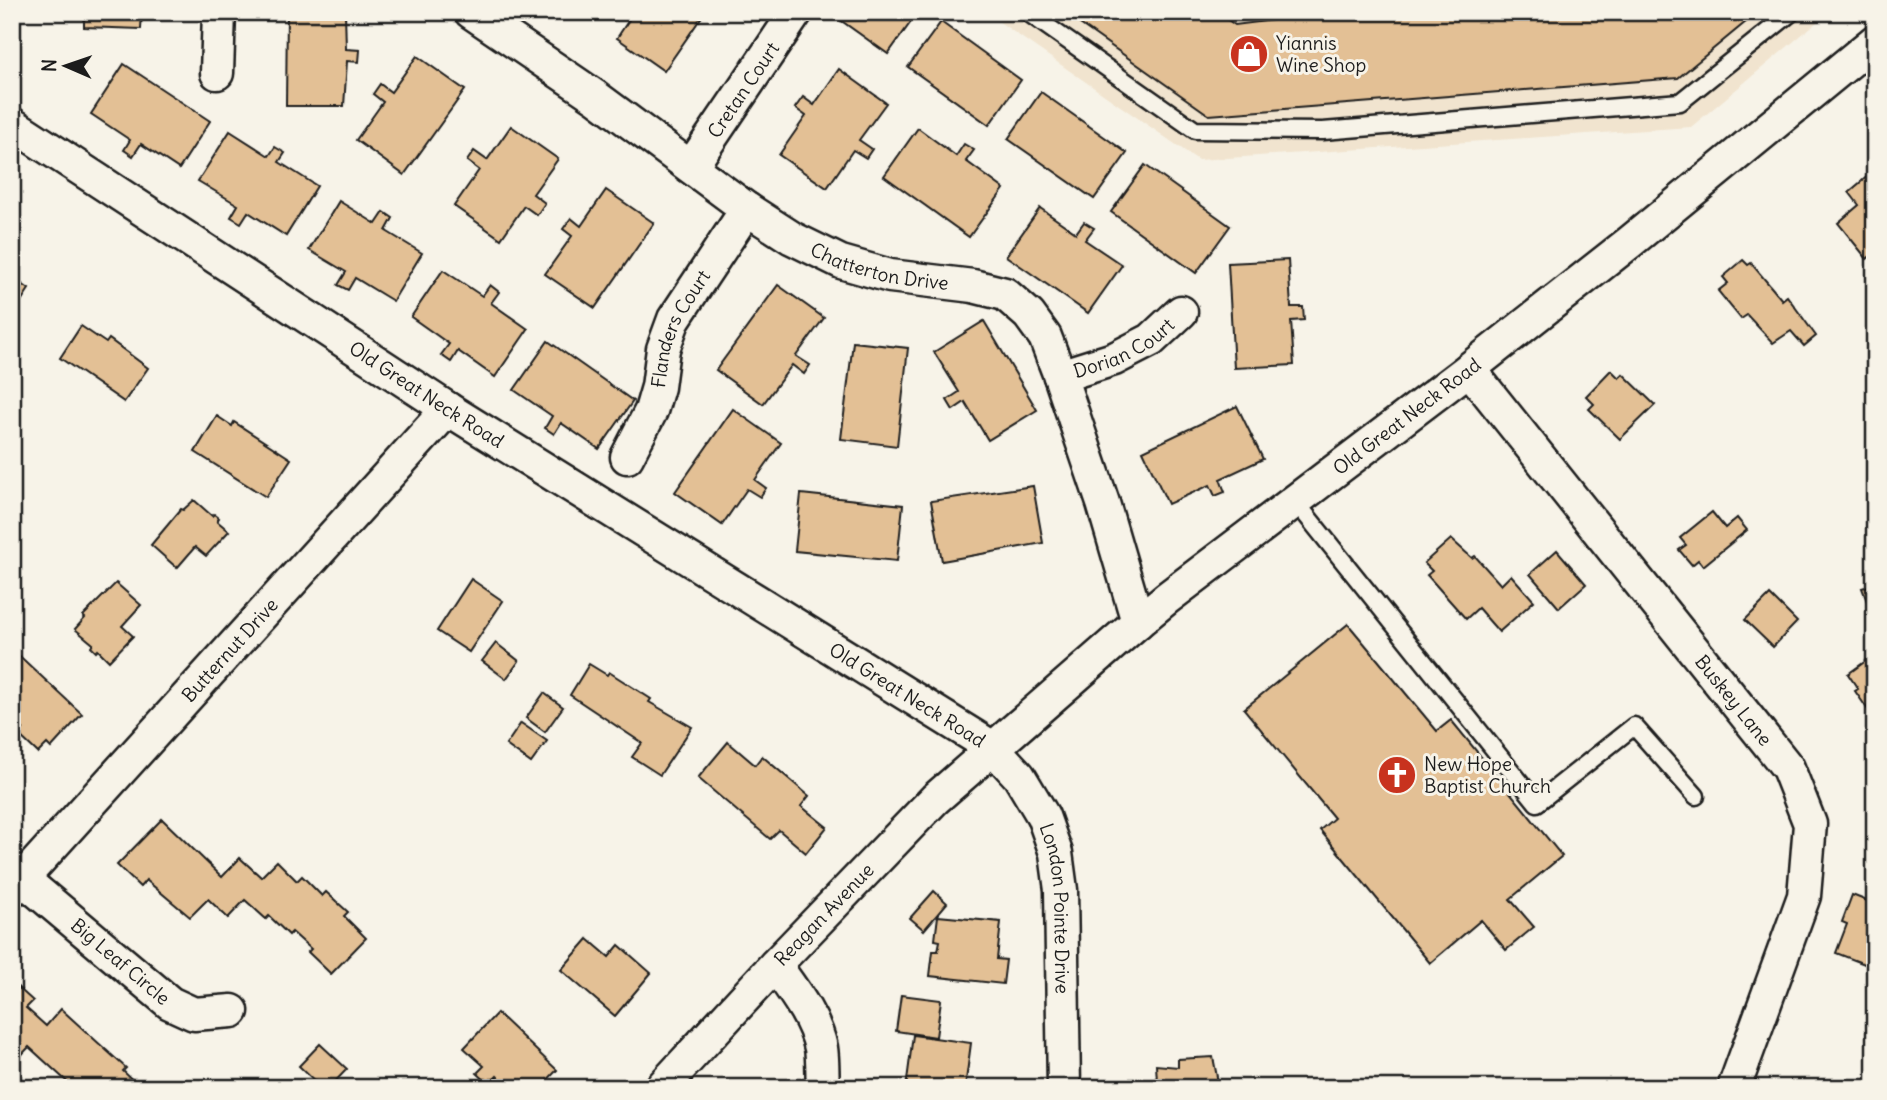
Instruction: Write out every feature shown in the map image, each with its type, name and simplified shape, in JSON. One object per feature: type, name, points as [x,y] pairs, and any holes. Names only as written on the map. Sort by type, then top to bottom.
[{"type":"street","points":[[217,74],[219,12]]},
{"type":"street","name":"Chatterton Drive","points":[[471,12],[596,97],[747,209],[792,238],[841,262],[890,276],[972,286],[1005,294],[1029,316],[1045,337],[1103,503],[1138,622]]},
{"type":"street","name":"Cretan Court","points":[[691,167],[796,12]]},
{"type":"street","name":"Old Great Neck Road","points":[[12,124],[449,409],[993,748],[1138,622],[1469,369],[1630,242],[1875,41]]},
{"type":"street","name":"Flanders Court","points":[[627,457],[651,411],[658,387],[663,349],[674,319],[747,209]]},
{"type":"street","name":"Dorian Court","points":[[1060,376],[1114,359],[1151,340],[1181,312]]},
{"type":"street","name":"Buskey Lane","points":[[1469,369],[1788,768],[1810,824],[1804,896],[1734,1088]]},
{"type":"street","name":"Butternut Drive","points":[[16,880],[449,409]]},
{"type":"street","name":"Reagan Avenue","points":[[661,1088],[935,799],[993,748]]},
{"type":"street","name":"London Pointe Drive","points":[[993,748],[1019,776],[1043,817],[1056,853],[1061,890],[1064,1088]]},
{"type":"street","name":"Big Leaf Circle","points":[[16,880],[170,1003],[194,1014],[232,1011]]},
{"type":"street","points":[[775,965],[798,997],[816,1033],[821,1048],[823,1088]]},
{"type":"lane","points":[[1027,12],[1195,130],[1323,131],[1680,102],[1792,12]]},
{"type":"lane","points":[[1295,501],[1537,803],[1634,726],[1696,796]]},
{"type":"shaded area","points":[[985,12],[1829,12],[1691,127],[1198,160]]},
{"type":"building","points":[[84,12],[142,12],[141,29],[84,27]]},
{"type":"building","points":[[287,12],[345,12],[346,49],[360,50],[359,62],[347,61],[344,106],[286,106]]},
{"type":"building","points":[[634,12],[705,12],[664,71],[617,38]]},
{"type":"building","points":[[829,12],[918,12],[888,54]]},
{"type":"building","points":[[1063,12],[1217,12],[1235,25],[1305,16],[1305,19],[1379,12],[1758,12],[1678,78],[1209,115]]},
{"type":"building","points":[[941,22],[1021,80],[989,125],[908,67]]},
{"type":"building","points":[[417,56],[465,90],[404,175],[356,140],[383,102],[373,94],[380,84],[391,92]]},
{"type":"building","points":[[124,64],[210,121],[179,169],[141,144],[133,156],[124,150],[130,140],[91,114]]},
{"type":"building","points":[[839,69],[886,103],[859,140],[872,149],[866,158],[853,150],[827,188],[779,155],[806,116],[795,108],[803,97],[814,105]]},
{"type":"building","points":[[1041,92],[1127,153],[1094,199],[1008,139]]},
{"type":"building","points":[[511,126],[558,159],[533,194],[545,203],[537,215],[524,206],[501,239],[454,206],[479,170],[467,161],[474,151],[487,160]]},
{"type":"building","points":[[918,128],[956,156],[964,144],[974,150],[966,161],[1004,189],[969,237],[884,176]]},
{"type":"building","points":[[230,131],[269,156],[275,147],[285,153],[279,162],[317,186],[286,236],[248,212],[241,223],[231,217],[238,205],[198,181]]},
{"type":"building","points":[[1145,165],[1230,226],[1196,273],[1111,212]]},
{"type":"building","points":[[1875,170],[1875,252],[1867,259],[1838,223],[1859,205],[1849,192]]},
{"type":"building","points":[[606,190],[654,223],[595,308],[545,274],[572,236],[563,229],[571,218],[581,226]]},
{"type":"building","points":[[339,201],[376,224],[384,212],[393,218],[386,231],[422,253],[393,301],[355,278],[348,290],[338,285],[346,272],[309,250]]},
{"type":"building","points":[[1040,208],[1076,233],[1084,222],[1094,228],[1085,240],[1122,265],[1088,313],[1006,256]]},
{"type":"building","points":[[1288,260],[1291,307],[1303,307],[1304,320],[1291,321],[1294,365],[1234,368],[1228,263]]},
{"type":"building","points":[[1743,260],[1748,265],[1751,263],[1782,300],[1787,296],[1816,336],[1804,346],[1791,331],[1773,343],[1747,315],[1741,319],[1718,291],[1728,283],[1723,277]]},
{"type":"building","points":[[443,270],[482,296],[490,285],[499,292],[491,303],[528,329],[495,377],[458,351],[451,362],[441,355],[449,344],[411,317]]},
{"type":"building","points":[[12,277],[29,289],[12,315]]},
{"type":"building","points":[[778,285],[824,318],[796,356],[810,365],[804,374],[792,365],[763,404],[716,370]]},
{"type":"building","points":[[984,321],[1037,410],[988,440],[965,402],[953,410],[947,400],[959,392],[934,352]]},
{"type":"building","points":[[81,326],[106,343],[109,339],[148,368],[124,402],[60,358]]},
{"type":"building","points":[[548,341],[633,401],[599,449],[561,423],[554,434],[545,428],[552,416],[514,390]]},
{"type":"building","points":[[853,342],[908,348],[897,446],[841,439]]},
{"type":"building","points":[[1611,370],[1619,378],[1623,374],[1655,405],[1620,439],[1589,409],[1594,404],[1586,396]]},
{"type":"building","points":[[1237,406],[1263,459],[1220,479],[1225,492],[1215,496],[1210,485],[1168,504],[1143,451]]},
{"type":"building","points":[[733,409],[781,443],[755,480],[766,488],[760,497],[747,489],[722,525],[675,492]]},
{"type":"building","points":[[217,416],[232,426],[234,422],[291,459],[266,497],[195,452]]},
{"type":"building","points":[[1033,486],[1043,543],[942,561],[931,501]]},
{"type":"building","points":[[801,494],[903,505],[897,561],[795,551]]},
{"type":"building","points":[[194,500],[212,516],[214,514],[219,518],[217,521],[229,531],[206,556],[195,547],[177,568],[151,545],[181,509]]},
{"type":"building","points":[[1712,512],[1725,528],[1737,518],[1747,530],[1703,566],[1698,560],[1692,565],[1679,550],[1686,545],[1680,538]]},
{"type":"building","points":[[1451,539],[1472,558],[1475,556],[1501,585],[1511,575],[1534,601],[1499,632],[1478,608],[1466,619],[1427,575],[1432,571],[1424,563]]},
{"type":"building","points":[[1557,550],[1586,584],[1559,608],[1530,574]]},
{"type":"building","points":[[471,579],[503,601],[469,652],[437,631]]},
{"type":"building","points":[[116,583],[141,605],[122,626],[133,636],[109,661],[98,650],[96,652],[91,647],[93,644],[75,629],[85,618],[83,616]]},
{"type":"building","points":[[1875,584],[1875,620],[1874,620],[1862,588]]},
{"type":"building","points":[[1770,595],[1797,622],[1773,647],[1745,620]]},
{"type":"building","name":"New Hope Baptist Church","points":[[1348,624],[1437,731],[1451,720],[1562,856],[1510,899],[1534,927],[1506,950],[1481,920],[1430,963],[1320,830],[1334,818],[1244,709]]},
{"type":"building","points":[[496,643],[519,661],[506,679],[482,661]]},
{"type":"building","points":[[12,649],[82,714],[51,748],[47,744],[38,753],[18,734],[23,729],[12,720]]},
{"type":"building","points":[[1874,655],[1875,720],[1855,691],[1858,689],[1848,674]]},
{"type":"building","points":[[589,664],[607,675],[609,672],[651,699],[649,702],[692,727],[660,775],[632,757],[642,743],[570,695]]},
{"type":"building","points":[[544,693],[563,707],[545,732],[526,718]]},
{"type":"building","points":[[521,723],[547,741],[531,763],[506,745]]},
{"type":"building","points":[[728,742],[755,765],[762,756],[809,796],[801,806],[827,827],[806,853],[779,830],[770,839],[698,778]]},
{"type":"building","points":[[162,819],[222,877],[240,858],[261,877],[277,861],[297,881],[302,876],[322,896],[326,892],[348,912],[344,916],[366,938],[331,974],[308,952],[311,949],[292,932],[289,935],[269,916],[266,919],[245,900],[228,918],[208,899],[190,917],[146,880],[140,887],[117,865]]},
{"type":"building","points":[[934,891],[947,903],[924,930],[910,918]]},
{"type":"building","points":[[1852,895],[1875,904],[1875,968],[1836,953],[1847,924],[1842,922]]},
{"type":"building","points":[[938,916],[1001,922],[997,959],[1006,960],[1003,984],[930,976],[933,951],[938,951],[940,941],[935,940]]},
{"type":"building","points":[[588,939],[609,957],[619,945],[651,973],[615,1016],[561,970]]},
{"type":"building","points":[[12,982],[33,1001],[26,1008],[46,1026],[61,1009],[126,1068],[123,1071],[141,1088],[74,1088],[29,1047],[12,1065]]},
{"type":"building","points":[[901,995],[941,1000],[936,1037],[896,1031]]},
{"type":"building","points":[[497,1013],[557,1070],[540,1088],[509,1088],[497,1076],[489,1084],[477,1073],[484,1066],[464,1048]]},
{"type":"building","points":[[913,1035],[971,1043],[965,1088],[906,1088]]},
{"type":"building","points":[[320,1044],[347,1069],[329,1088],[322,1088],[299,1066]]},
{"type":"building","points":[[1213,1057],[1218,1082],[1215,1083],[1215,1088],[1096,1088],[1096,1085],[1157,1081],[1156,1065],[1178,1067],[1178,1059]]},
{"type":"place","name":"Yiannis Wine Shop","points":[[1249,54]]},
{"type":"place","name":"New Hope Baptist Church","points":[[1397,775]]}]
